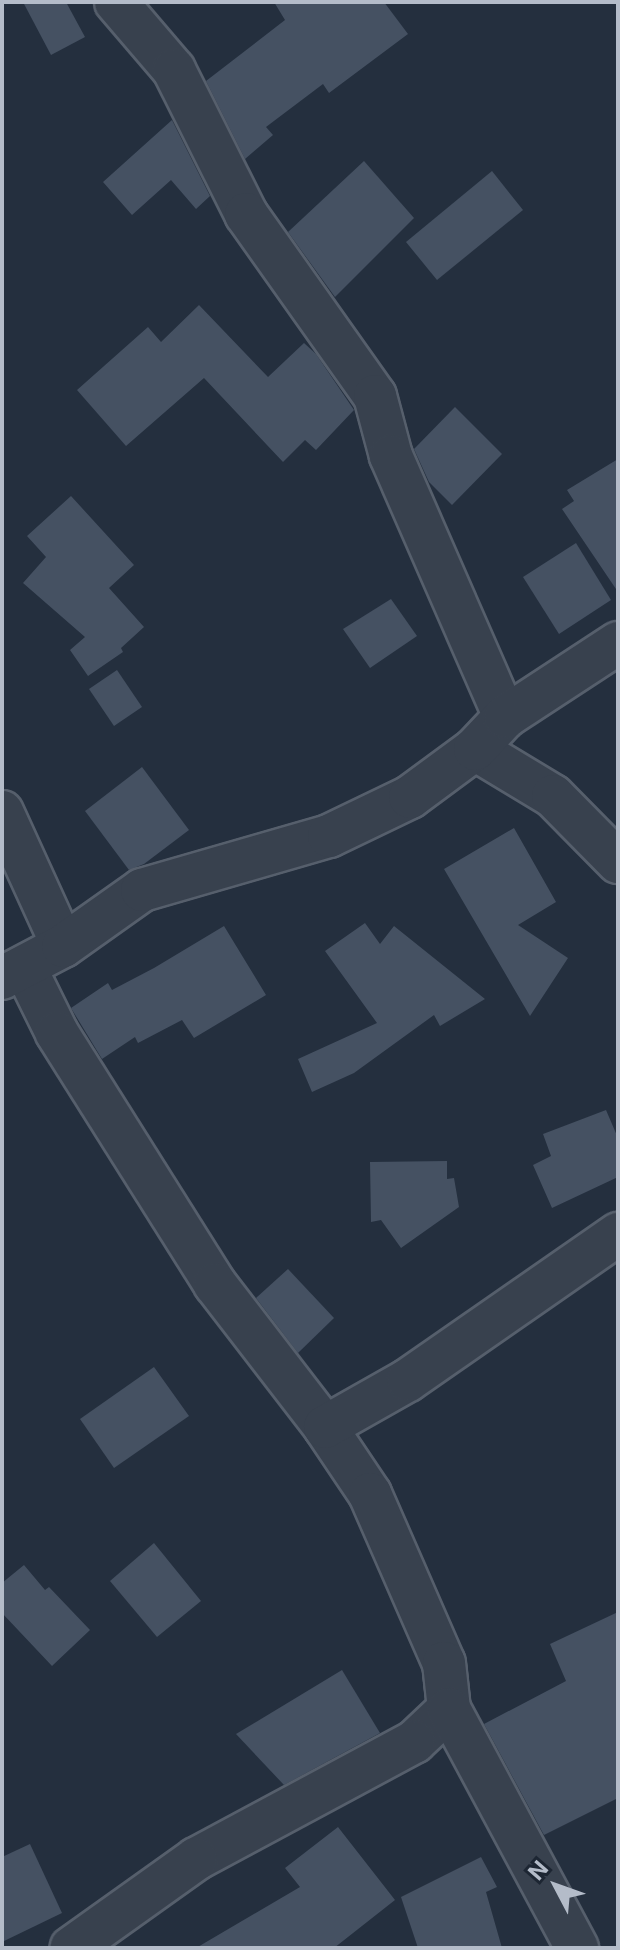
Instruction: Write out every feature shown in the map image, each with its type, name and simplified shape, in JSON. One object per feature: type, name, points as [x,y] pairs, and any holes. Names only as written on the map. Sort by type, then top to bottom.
[{"type":"street","points":[[116,2],[174,70],[246,214],[375,396],[391,456],[505,717]]},
{"type":"street","points":[[577,1948],[449,1709],[444,1663],[370,1494],[325,1427],[215,1284],[57,1033],[14,973],[63,946],[142,890],[329,836],[410,797],[475,749],[505,717],[618,643]]},
{"type":"street","points":[[475,749],[553,796],[618,862]]},
{"type":"street","points":[[2,812],[63,946]]},
{"type":"street","points":[[325,1427],[408,1380],[618,1234]]},
{"type":"street","points":[[71,1948],[196,1859],[414,1742],[449,1709]]},
{"type":"building","points":[[23,2],[66,2],[85,37],[51,55]]},
{"type":"building","points":[[274,2],[384,2],[408,34],[329,93],[323,84],[266,127],[273,135],[245,159],[206,81],[285,20]]},
{"type":"building","points":[[172,120],[210,196],[196,209],[171,180],[132,215],[103,182]]},
{"type":"building","points":[[364,161],[414,218],[335,297],[288,232]]},
{"type":"building","points":[[492,171],[523,210],[437,280],[406,242]]},
{"type":"building","points":[[199,305],[268,377],[304,343],[316,354],[354,410],[316,450],[305,440],[283,462],[204,378],[126,446],[77,390],[148,327],[161,342]]},
{"type":"building","points":[[455,407],[502,454],[452,505],[429,482],[414,449]]},
{"type":"building","points":[[618,459],[618,592],[562,509],[574,501],[567,490]]},
{"type":"building","points":[[71,496],[134,565],[109,588],[144,627],[121,648],[123,652],[88,676],[70,650],[85,637],[23,583],[46,557],[27,536]]},
{"type":"building","points":[[576,543],[611,600],[559,634],[523,577]]},
{"type":"building","points":[[391,599],[417,636],[370,668],[343,629]]},
{"type":"building","points":[[117,670],[142,707],[114,726],[89,689]]},
{"type":"building","points":[[142,767],[189,830],[144,864],[129,870],[85,811]]},
{"type":"building","points":[[514,828],[556,902],[518,925],[568,958],[530,1016],[444,869]]},
{"type":"building","points":[[365,923],[380,944],[394,926],[485,999],[440,1026],[434,1015],[354,1073],[312,1092],[298,1059],[377,1023],[325,951]]},
{"type":"building","points":[[224,926],[266,995],[194,1038],[182,1020],[138,1043],[135,1037],[102,1059],[71,1008],[108,983],[112,990]]},
{"type":"building","points":[[606,1110],[618,1138],[618,1177],[552,1208],[533,1165],[551,1156],[543,1134]]},
{"type":"building","points":[[447,1161],[447,1179],[454,1178],[459,1207],[401,1248],[381,1220],[371,1222],[370,1162]]},
{"type":"building","points":[[288,1269],[334,1318],[298,1353],[256,1298]]},
{"type":"building","points":[[154,1367],[189,1416],[114,1468],[80,1419]]},
{"type":"building","points":[[154,1543],[201,1601],[157,1637],[110,1581]]},
{"type":"building","points":[[24,1565],[45,1590],[49,1587],[90,1630],[52,1666],[2,1613],[2,1583]]},
{"type":"building","points":[[618,1612],[618,1798],[544,1835],[484,1724],[566,1681],[550,1644]]},
{"type":"building","points":[[342,1670],[380,1733],[284,1785],[236,1734]]},
{"type":"building","points":[[338,1827],[395,1900],[334,1948],[196,1948],[300,1887],[285,1868]]},
{"type":"building","points":[[30,1844],[62,1913],[2,1942],[2,1857]]},
{"type":"building","points":[[481,1857],[497,1887],[486,1892],[502,1948],[418,1948],[401,1897]]}]
